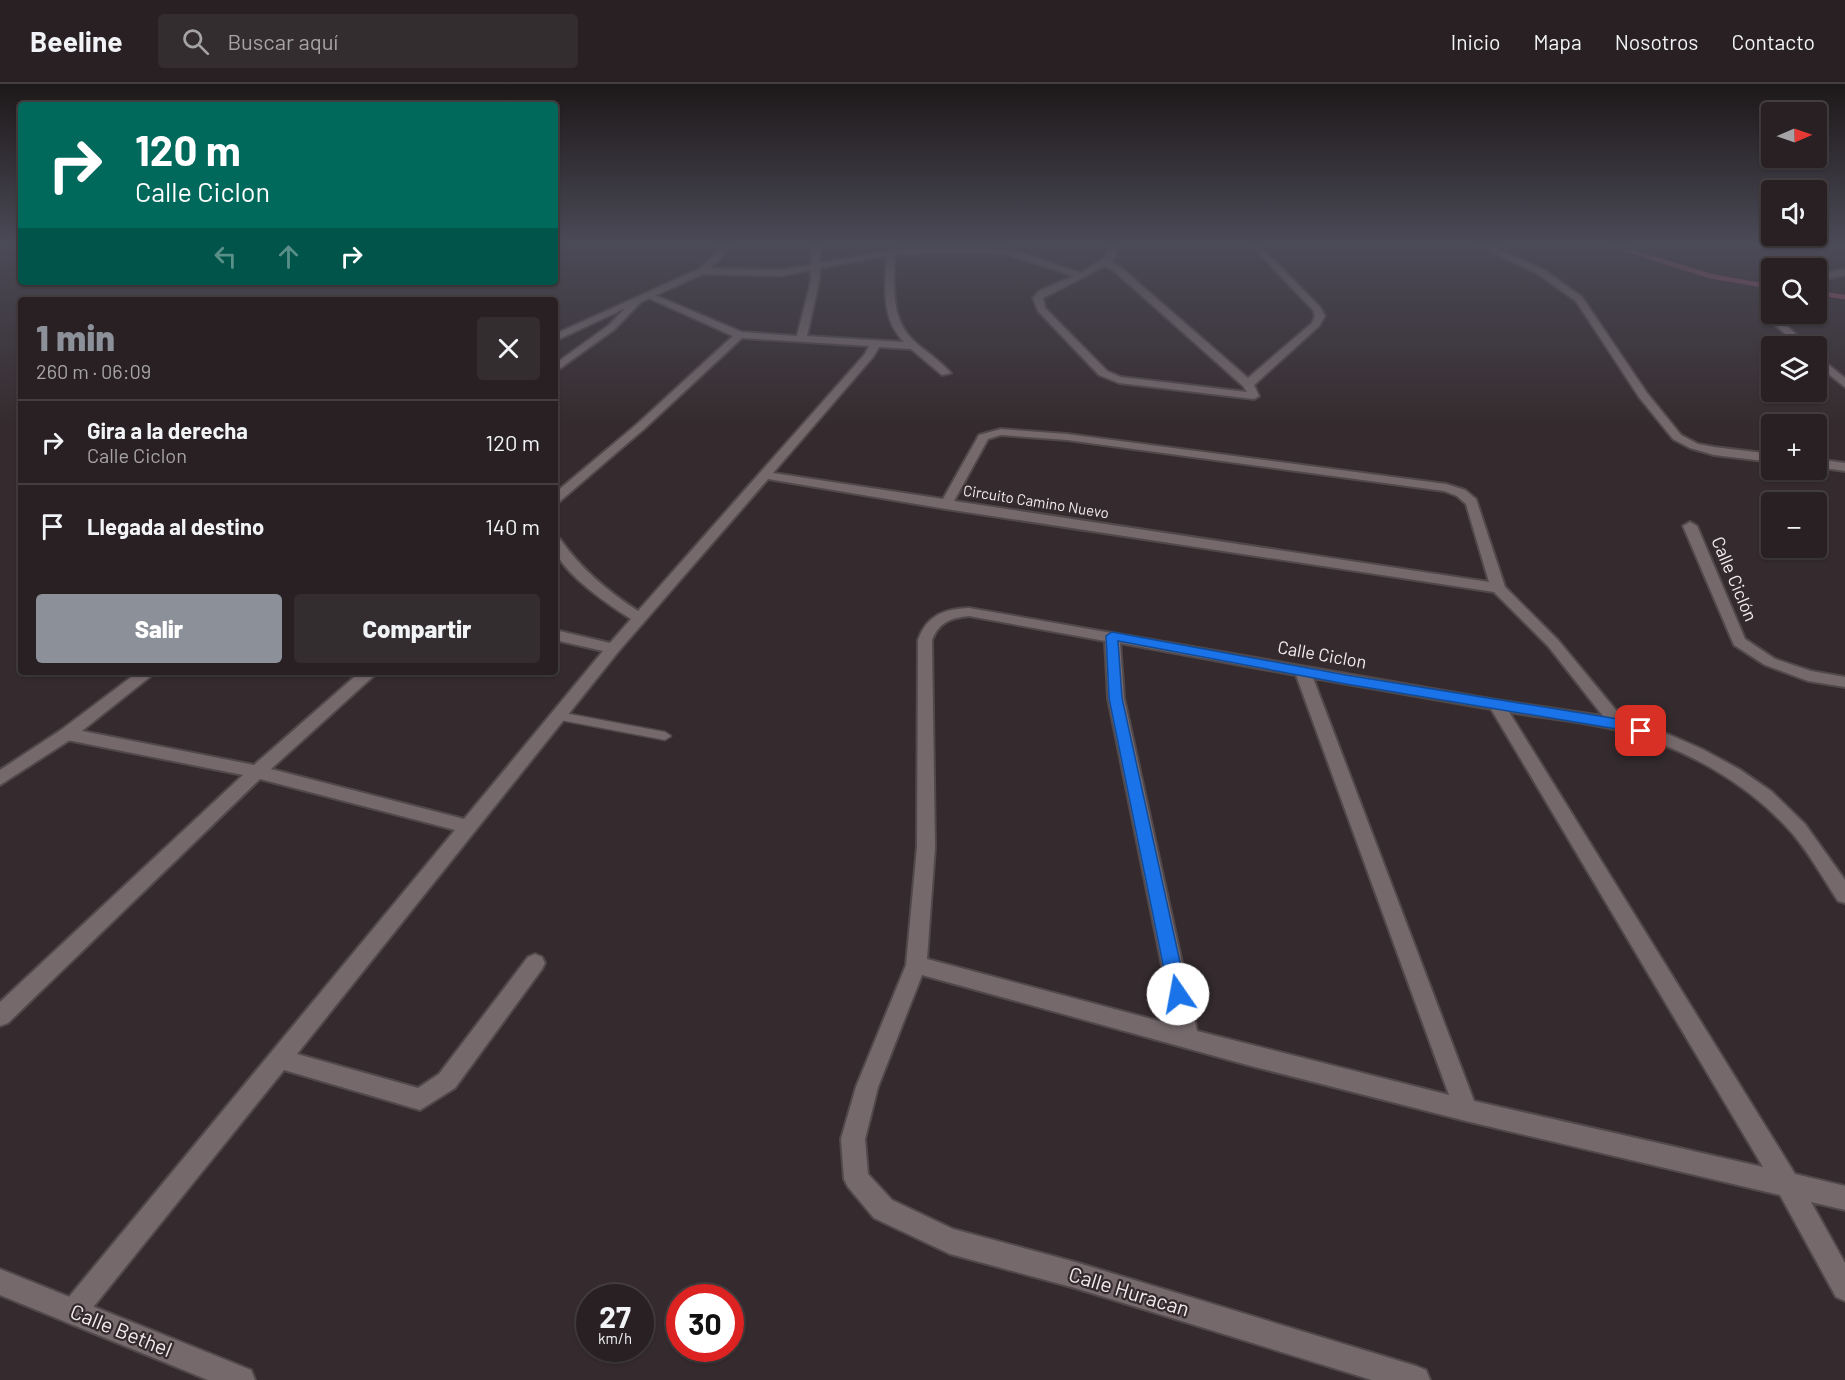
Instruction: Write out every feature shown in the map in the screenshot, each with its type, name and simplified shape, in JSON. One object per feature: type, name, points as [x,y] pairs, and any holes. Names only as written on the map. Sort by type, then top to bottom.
[{"type":"street","points":[[558,337],[626,305]]},
{"type":"street","points":[[558,367],[612,327],[633,305]]},
{"type":"street","points":[[671,305],[740,335],[802,337],[915,346]]},
{"type":"street","points":[[802,337],[809,305]]},
{"type":"street","points":[[891,305],[896,324],[915,346],[946,373]]},
{"type":"street","points":[[1039,305],[1110,378],[1254,396],[1248,384],[1159,305]]},
{"type":"street","points":[[1248,384],[1316,324],[1320,316],[1314,305]]},
{"type":"street","points":[[1583,305],[1643,395],[1677,437],[1694,446],[1714,451],[1761,457]]},
{"type":"street","points":[[1779,324],[1793,336]]},
{"type":"street","points":[[558,496],[640,427],[740,335]]},
{"type":"street","points":[[73,1312],[613,649],[869,356],[875,344]]},
{"type":"street","points":[[1827,368],[1845,384]]},
{"type":"street","name":"Circuito Camino Nuevo","points":[[1000,432],[1067,437],[1446,488],[1461,493],[1472,502],[1498,588],[946,505],[983,437],[1000,432]]},
{"type":"street","points":[[1827,465],[1845,467]]},
{"type":"street","points":[[765,475],[946,505]]},
{"type":"street","name":"Calle Ciclón","points":[[1690,526],[1739,642],[1770,662],[1808,676],[1845,682]]},
{"type":"street","points":[[558,546],[569,563],[596,590],[640,619]]},
{"type":"street","points":[[1498,588],[1553,643],[1618,724]]},
{"type":"street","name":"Calle Ciclon","points":[[916,965],[926,847],[925,640],[929,628],[938,618],[951,613],[969,612],[1303,672],[1618,724],[1664,739],[1696,753],[1733,773],[1765,796],[1799,830],[1845,895]]},
{"type":"street","points":[[558,636],[613,649]]},
{"type":"street","points":[[1112,636],[1116,698],[1188,1040]]},
{"type":"street","points":[[1303,672],[1466,1110]]},
{"type":"street","points":[[0,779],[67,734],[144,675]]},
{"type":"street","points":[[0,1016],[257,772],[367,675]]},
{"type":"street","points":[[1496,705],[1787,1184],[1845,1288]]},
{"type":"street","points":[[67,734],[257,772],[470,827]]},
{"type":"street","points":[[280,1059],[420,1099],[447,1081],[535,963]]},
{"type":"street","points":[[916,965],[1188,1040],[1466,1110],[1845,1198]]},
{"type":"street","name":"Calle Huracan","points":[[916,965],[867,1087],[854,1139],[856,1179],[882,1209],[950,1241],[1075,1275],[1416,1380]]},
{"type":"street","name":"Calle Bethel","points":[[0,1282],[241,1380]]},
{"type":"lane","points":[[559,716],[665,736]]},
{"type":"route","points":[[1178,994],[1116,698],[1112,636],[1303,672],[1618,724],[1641,731]]}]
